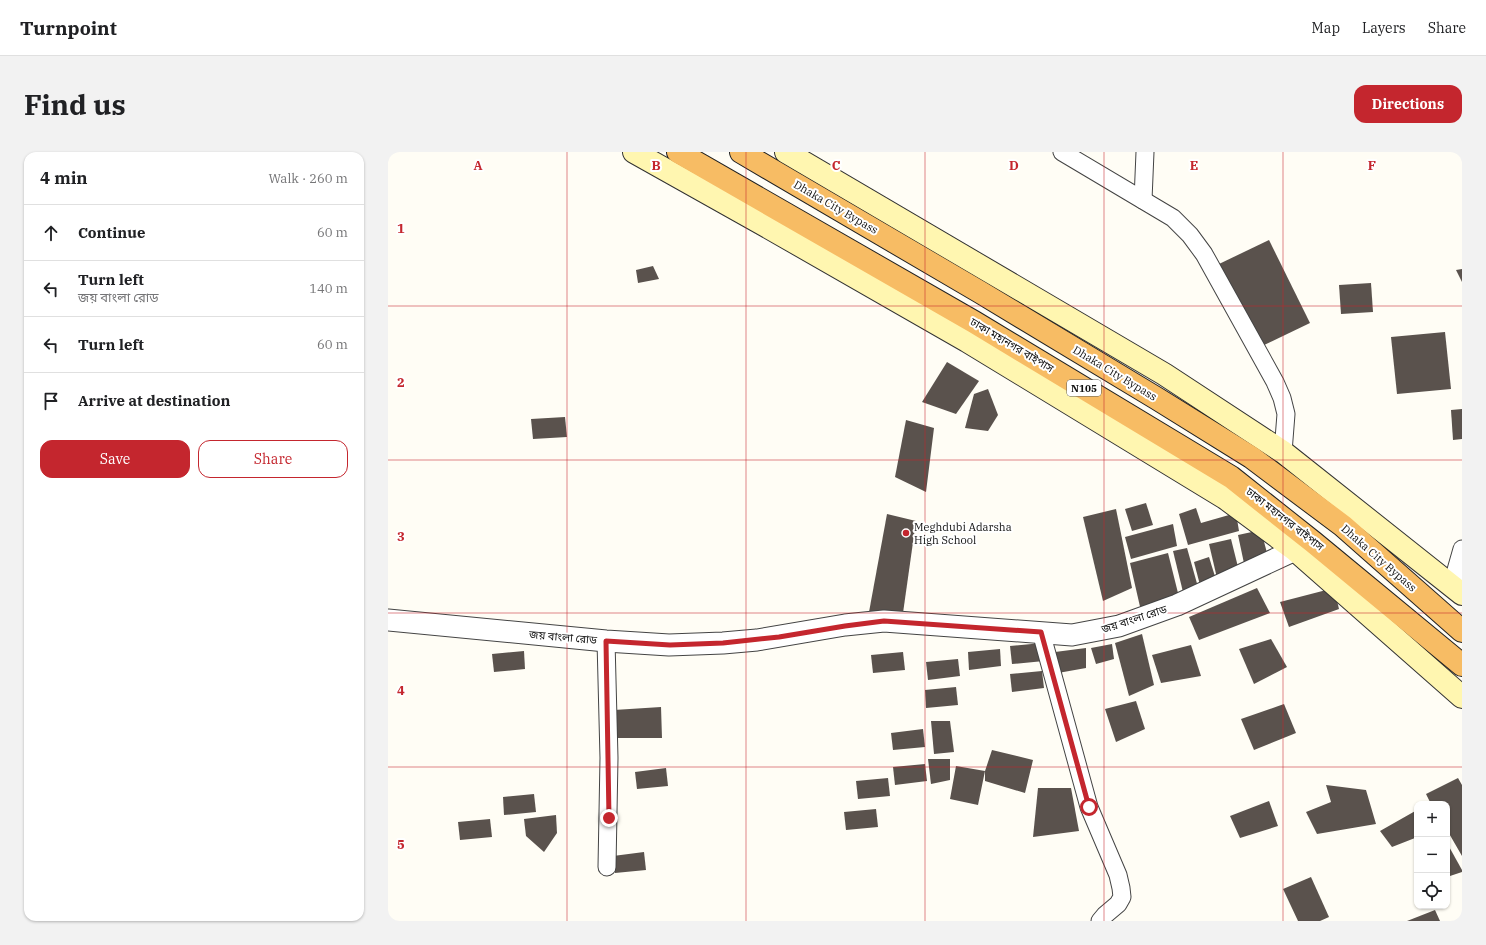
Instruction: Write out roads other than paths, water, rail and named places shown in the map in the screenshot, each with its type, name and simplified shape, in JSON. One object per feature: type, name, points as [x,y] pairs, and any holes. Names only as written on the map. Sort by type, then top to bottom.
[{"type":"highway","name":"ঢাকা মহানগর বাইপাস","points":[[678,152],[974,322],[1231,477],[1313,542],[1462,665]]},
{"type":"highway","name":"Dhaka City Bypass","points":[[741,152],[980,292],[1251,457],[1343,526],[1462,631]]},
{"type":"main road","points":[[634,152],[967,341],[1225,498],[1295,550],[1462,697]]},
{"type":"main road","points":[[786,152],[1164,374],[1283,452],[1457,589]]},
{"type":"street","points":[[1062,152],[1173,218],[1190,235],[1204,254],[1275,382],[1282,398],[1286,414],[1283,452]]},
{"type":"street","points":[[1143,200],[1145,152]]},
{"type":"street","points":[[1457,589],[1462,549]]},
{"type":"street","name":"জয় বাংলা রোড","points":[[388,620],[606,641],[670,645],[723,643],[779,637],[884,621],[1072,635],[1119,626],[1177,605],[1295,550]]},
{"type":"street","points":[[1041,632],[1089,807],[1118,875],[1121,888],[1122,897],[1118,904],[1100,921]]},
{"type":"street","points":[[606,641],[609,788],[607,867]]},
{"type":"place","name":"Meghdubi Adarsha High School","points":[[906,533]]}]
